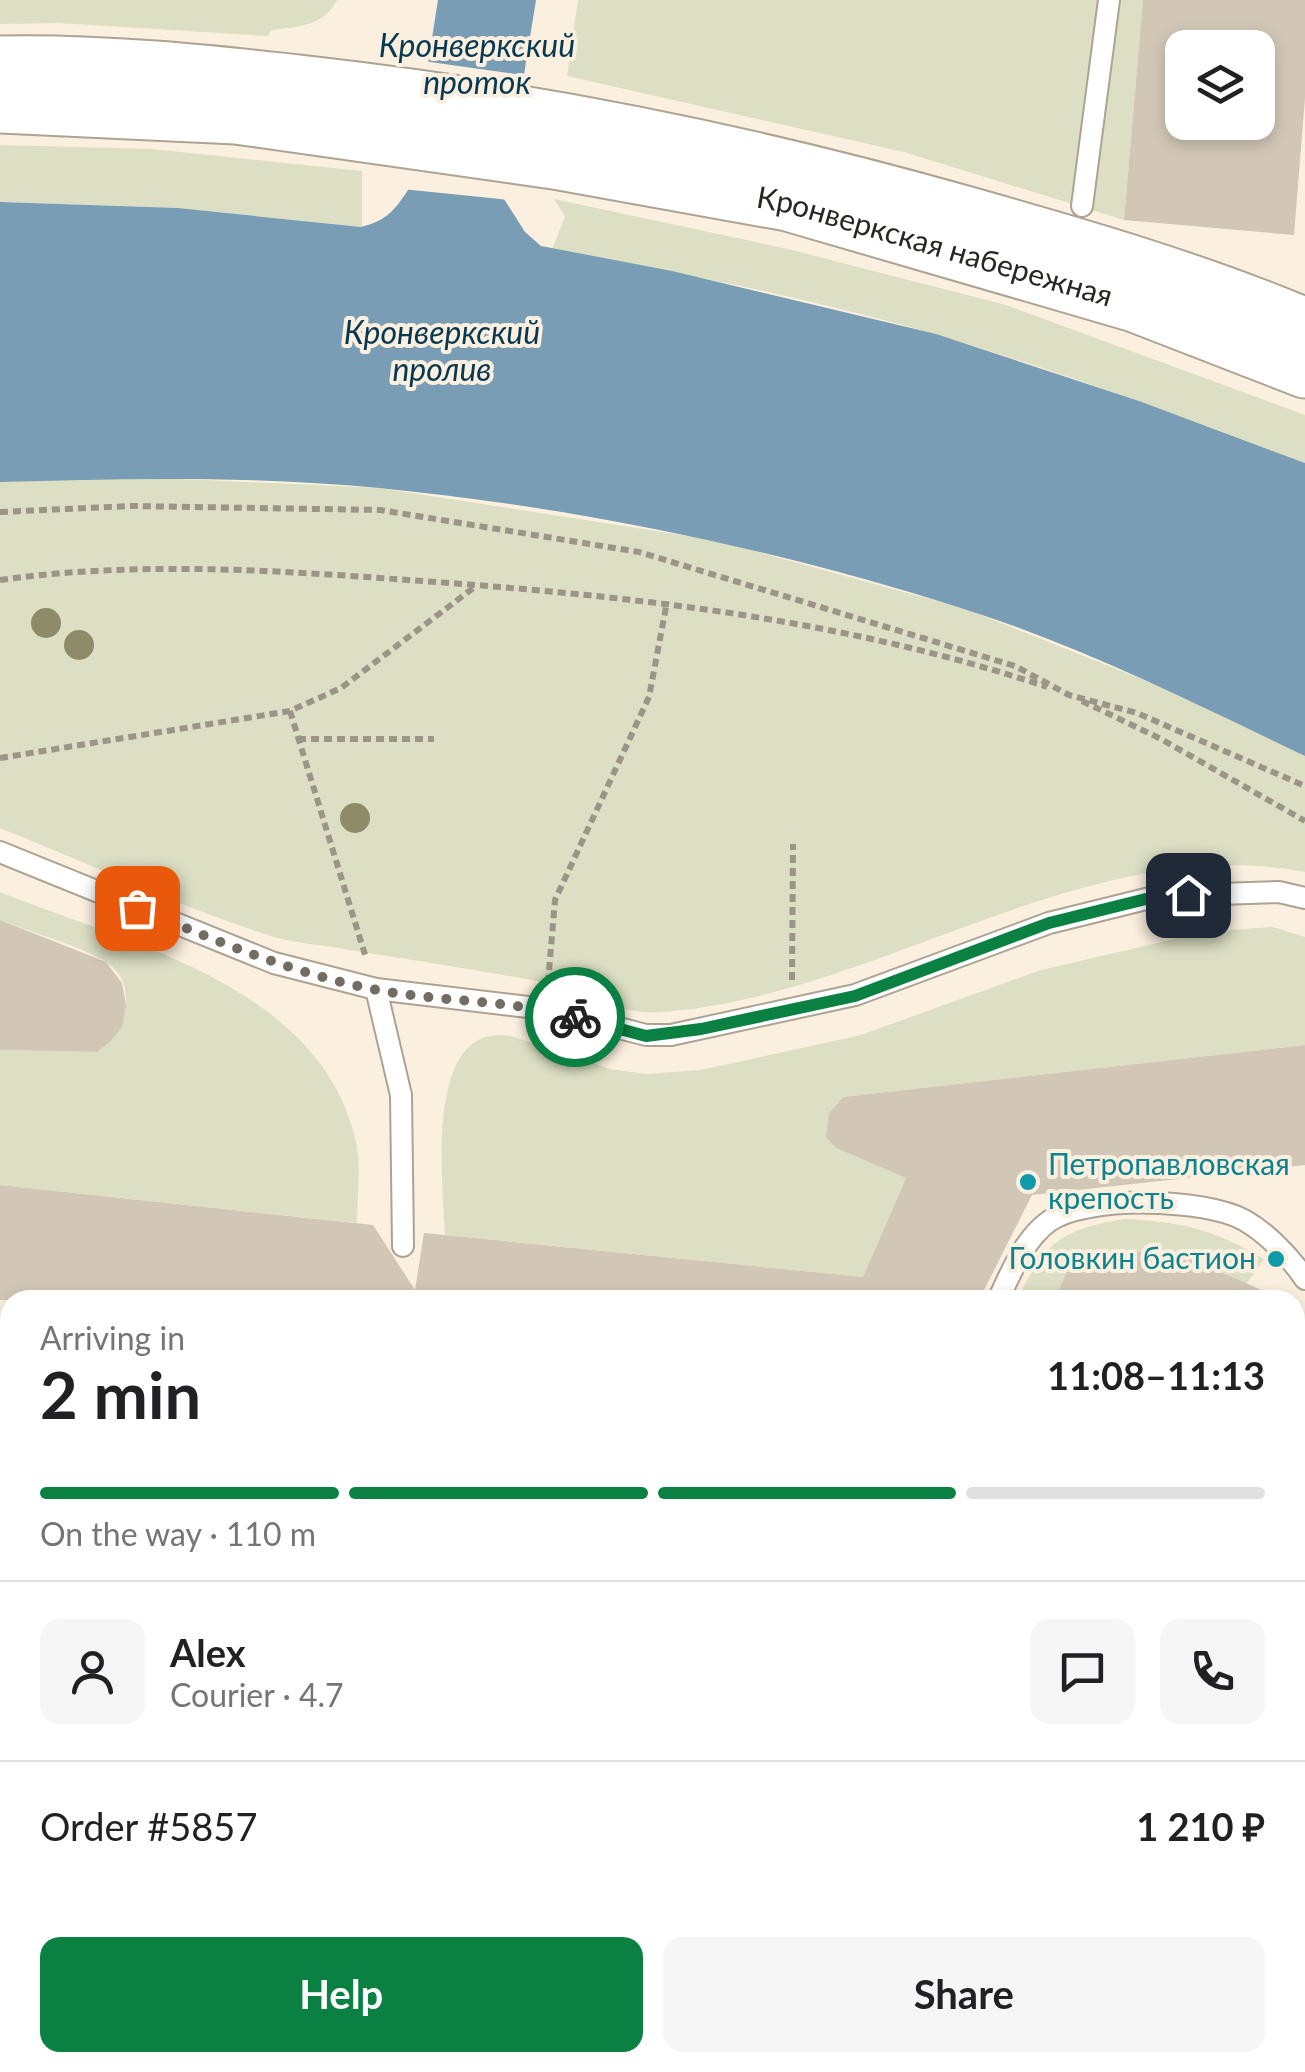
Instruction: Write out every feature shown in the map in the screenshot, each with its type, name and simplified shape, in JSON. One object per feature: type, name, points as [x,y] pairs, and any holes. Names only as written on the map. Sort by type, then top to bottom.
[{"type":"main road","points":[[0,64],[92,62],[380,114],[558,140]]},
{"type":"main road","points":[[0,105],[236,116],[380,114]]},
{"type":"main road","name":"Кронверкская набережная","points":[[558,140],[799,167],[1152,267],[1305,326]]},
{"type":"main road","name":"Кронверкская набережная","points":[[558,140],[1135,304],[1305,370]]},
{"type":"lane","points":[[1082,206],[1110,0]]},
{"type":"lane","points":[[0,852],[274,963],[376,990],[546,1009],[646,1036],[671,1035],[855,996],[1049,923],[1158,896],[1278,892],[1305,898]]},
{"type":"lane","points":[[376,990],[401,1095],[403,1246]]},
{"type":"lane","points":[[1003,1290],[1024,1249],[1047,1223],[1074,1210],[1178,1203],[1243,1220],[1294,1262],[1305,1279]]},
{"type":"path","points":[[0,512],[130,506],[380,510],[639,552],[1015,666],[1160,739],[1305,821]]},
{"type":"path","points":[[0,580],[195,567],[667,602],[950,655],[1068,695],[1137,712],[1305,786]]},
{"type":"path","points":[[0,758],[290,711],[341,688],[478,585]]},
{"type":"path","points":[[548,980],[555,900],[649,697],[667,602]]},
{"type":"path","points":[[290,711],[361,940]]},
{"type":"path","points":[[298,739],[434,740]]},
{"type":"path","points":[[792,1010],[794,844]]},
{"type":"green space","points":[[0,0],[337,0],[317,20],[271,30],[268,36],[59,23],[0,24]]},
{"type":"green space","points":[[578,0],[1143,0],[1124,220],[904,152],[567,76]]},
{"type":"green space","points":[[0,145],[152,149],[362,171],[362,227],[178,208],[0,202]]},
{"type":"green space","points":[[554,199],[788,249],[1006,305],[1305,415],[1305,463],[1123,396],[938,335],[746,287],[552,250],[565,216]]},
{"type":"green space","points":[[135,477],[379,488],[714,540],[966,609],[1159,686],[1305,756],[1305,872],[1223,865],[1142,874],[1061,894],[821,978],[740,1000],[660,1012],[628,1010],[536,981],[274,937],[170,899],[0,828],[0,482]]},
{"type":"green space","points":[[0,892],[162,954],[216,979],[265,1010],[306,1047],[338,1092],[357,1147],[357,1223],[0,1185],[0,1050],[97,1052],[115,1032],[126,993],[115,969],[103,960],[0,920]]},
{"type":"green space","points":[[1273,927],[1305,937],[1305,1045],[843,1097],[829,1113],[827,1137],[836,1148],[906,1178],[863,1277],[445,1235],[444,1110],[451,1078],[463,1053],[483,1038],[511,1036],[610,1069],[646,1074],[701,1070],[861,1035],[1041,970],[1205,932]]},
{"type":"green space","points":[[1124,1219],[1163,1222],[1197,1229],[1264,1259],[1244,1287],[1202,1264],[1181,1258],[1137,1255],[1069,1269],[1059,1290],[1023,1290],[1046,1252],[1084,1228]]},
{"type":"water","name":"Кронверкский пролив","points":[[438,0],[536,0],[504,199],[525,232],[541,246],[672,271],[936,334],[1139,401],[1305,463],[1305,756],[1137,676],[1008,624],[822,567],[675,533],[527,506],[332,484],[190,479],[0,482],[0,202],[178,208],[361,227],[377,222],[394,209],[408,190]]},
{"type":"pier","name":"Кронверкский проток","points":[[423,61],[529,76],[511,200],[402,189]]},
{"type":"building","points":[[1143,0],[1305,0],[1305,98],[1294,235],[1124,220]]},
{"type":"building","points":[[0,920],[106,962],[122,983],[126,1005],[122,1027],[111,1041],[97,1052],[0,1050]]},
{"type":"building","name":"Петропавловская крепость","points":[[1305,1045],[1305,1165],[1032,1195],[984,1290],[415,1290],[424,1233],[863,1277],[906,1178],[836,1148],[826,1137],[829,1113],[843,1097]]},
{"type":"building","name":"Петропавловская крепость","points":[[0,1185],[373,1225],[415,1290],[0,1290]]},
{"type":"building","points":[[1138,1252],[1181,1255],[1262,1290],[1059,1290],[1069,1268]]},
{"type":"way so far","points":[[137,908],[274,963],[376,990],[546,1009],[575,1017]]},
{"type":"place","name":"Петропавловская крепость","points":[[1028,1182]]},
{"type":"place","name":"Головкин бастион","points":[[1276,1259]]},
{"type":"route","points":[[575,1017],[646,1036],[671,1035],[855,996],[1049,923],[1158,896],[1188,895]]}]
